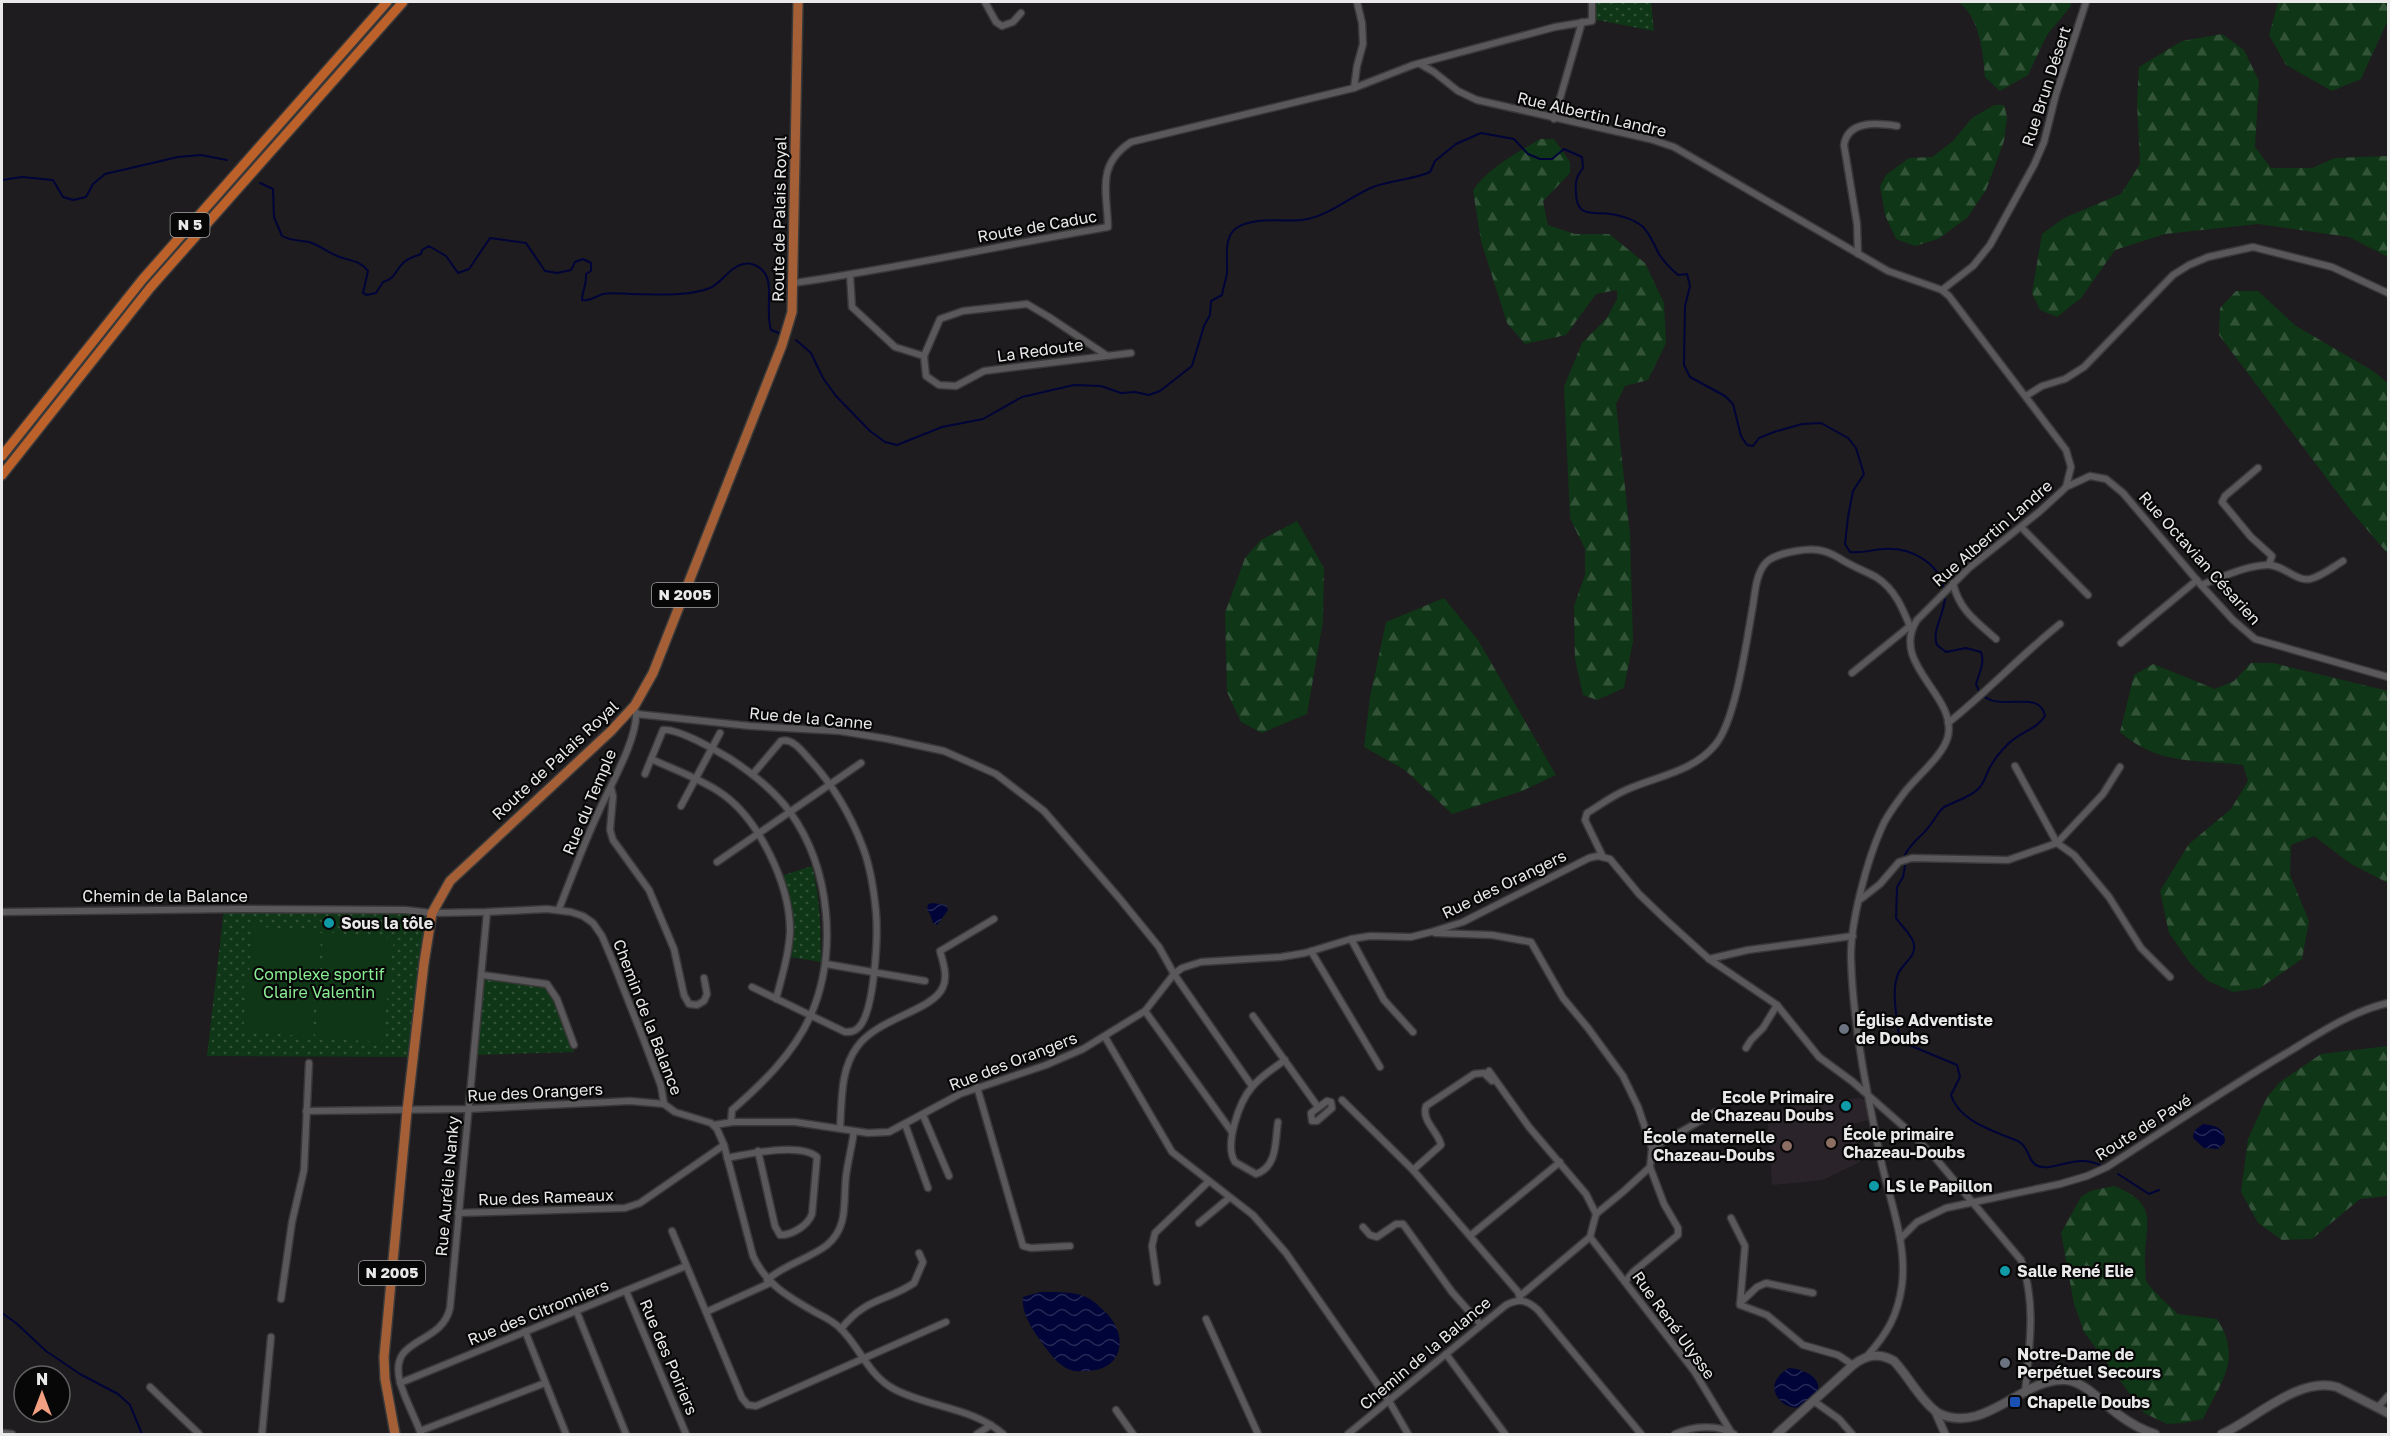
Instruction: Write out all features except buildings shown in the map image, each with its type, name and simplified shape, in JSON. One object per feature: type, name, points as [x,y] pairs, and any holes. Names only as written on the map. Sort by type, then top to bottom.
[{"type":"highway","name":"N 5","points":[[2,456],[142,280],[387,2]]},
{"type":"highway","name":"N 5","points":[[2,475],[150,288],[403,2]]},
{"type":"main road","name":"Route de Palais Royal","points":[[395,1434],[385,1379],[384,1357],[407,1111],[432,913],[450,881],[636,710],[678,614],[778,356],[792,312],[798,2]]},
{"type":"main road","points":[[1781,1433],[1853,1365],[1867,1356],[1881,1356],[1894,1361],[1935,1411],[1950,1421],[1968,1424],[1987,1419],[2048,1383],[2060,1380],[2073,1381],[2084,1387],[2121,1417],[2155,1434]]},
{"type":"main road","points":[[2222,1434],[2282,1399],[2315,1386],[2329,1384],[2388,1413]]},
{"type":"street","points":[[985,2],[996,22],[1002,26],[1013,22],[1021,13]]},
{"type":"street","points":[[1354,88],[1356,66],[1363,44],[1362,23],[1357,2]]},
{"type":"street","points":[[1554,119],[1582,22],[1592,21],[1592,2]]},
{"type":"street","name":"Rue Brun Désert","points":[[1942,290],[1973,266],[1990,245],[2034,165],[2044,142],[2056,94],[2086,2]]},
{"type":"street","name":"Route de Caduc","points":[[794,283],[850,275],[1006,244],[1108,227],[1105,177],[1109,163],[1118,150],[1131,142],[1354,88],[1413,65],[1555,27],[1582,22]]},
{"type":"street","name":"Rue Albertin Landre","points":[[1420,64],[1458,91],[1477,100],[1650,139],[1685,152],[1894,274],[1942,290],[2026,396],[2069,457],[2071,467],[2066,487],[1969,568],[1936,599],[1911,627],[1852,673]]},
{"type":"street","points":[[1858,254],[1857,225],[1844,145],[1845,137],[1850,130],[1872,122],[1897,126]]},
{"type":"street","points":[[2026,396],[2042,386],[2065,379],[2084,367],[2173,275],[2208,257],[2253,248],[2332,267],[2388,293]]},
{"type":"street","points":[[850,275],[852,306],[895,347],[924,356]]},
{"type":"street","name":"La Redoute","points":[[1026,304],[1106,355],[984,371],[956,386],[939,385],[926,376],[924,356],[940,319],[963,311],[1026,304]]},
{"type":"street","points":[[1106,355],[1131,353]]},
{"type":"street","points":[[2258,468],[2225,496],[2222,502],[2251,537],[2272,556],[2269,564]]},
{"type":"street","name":"Rue Octavian Césarien","points":[[2066,487],[2090,476],[2106,479],[2123,493],[2233,620],[2255,639],[2388,677]]},
{"type":"street","points":[[2020,527],[2088,595]]},
{"type":"street","points":[[1867,1356],[1884,1337],[1895,1318],[1902,1283],[1900,1239],[1870,1098],[1857,1022],[1851,958],[1853,936],[1860,899],[1882,827],[1907,789],[1946,742],[1949,734],[1946,712],[1915,664],[1911,651],[1911,627],[1897,598],[1886,585],[1830,552],[1821,549],[1801,550],[1772,558],[1765,563],[1757,580],[1741,666],[1728,722],[1722,736],[1709,752],[1689,766],[1626,790],[1587,813],[1585,820],[1603,857],[1610,859],[1639,894],[1710,959],[1777,1005],[1812,1050],[1870,1098],[1911,1133],[1937,1160],[2021,1260],[2028,1280],[2031,1327],[2024,1397]]},
{"type":"street","points":[[2121,643],[2199,583],[2242,569],[2269,564],[2279,566],[2307,579],[2319,576],[2343,561]]},
{"type":"street","points":[[1951,585],[1962,606],[1996,639]]},
{"type":"street","points":[[1948,723],[1981,697],[2026,651],[2060,624]]},
{"type":"street","name":"Rue du Temple","points":[[559,909],[600,808],[611,788],[635,725],[636,710]]},
{"type":"street","name":"Rue de la Canne","points":[[636,710],[750,726],[840,731],[888,739],[944,751],[996,774],[1050,818],[1159,947],[1174,974],[1252,1086]]},
{"type":"street","points":[[645,774],[663,730],[667,729],[712,748],[753,774],[790,812],[810,848],[820,879],[826,913],[826,964],[810,1016],[781,1061],[732,1110],[731,1122]]},
{"type":"street","points":[[681,807],[720,734]]},
{"type":"street","points":[[752,987],[845,1032],[856,1029],[866,1012],[877,951],[876,910],[863,847],[848,814],[822,774],[789,740],[781,741],[753,774]]},
{"type":"street","points":[[651,759],[719,791],[741,810],[771,856],[781,883],[788,916],[788,955],[776,999]]},
{"type":"street","points":[[717,862],[861,762]]},
{"type":"street","points":[[2015,766],[2057,843],[2068,849],[2087,870],[2109,897],[2141,948],[2170,977]]},
{"type":"street","points":[[1860,899],[1880,884],[1902,861],[1912,858],[2008,860],[2057,843],[2103,794],[2120,767]]},
{"type":"street","points":[[611,788],[613,796],[610,830],[613,840],[649,890],[674,949],[682,989],[689,1004],[697,1005],[704,1001],[707,994],[704,978]]},
{"type":"street","name":"Rue des Orangers","points":[[714,1125],[731,1122],[795,1122],[881,1133],[905,1124],[977,1087],[1046,1065],[1083,1049],[1145,1011],[1174,974],[1182,968],[1200,962],[1281,957],[1370,936],[1411,937],[1431,932],[1464,922],[1589,858],[1603,857]]},
{"type":"street","name":"Chemin de la Balance","points":[[2,912],[235,909],[405,910],[432,913],[559,909],[583,916],[593,923],[602,936],[650,1054],[664,1104],[675,1112],[714,1125]]},
{"type":"street","name":"Rue Aurélie Nanky","points":[[421,1433],[400,1383],[399,1362],[403,1353],[442,1326],[448,1316],[487,912]]},
{"type":"street","points":[[840,1128],[844,1079],[856,1047],[884,1023],[928,1004],[941,990],[945,980],[940,951],[994,919]]},
{"type":"street","points":[[1431,932],[1504,936],[1526,940],[1533,944],[1563,998],[1623,1076],[1638,1107],[1652,1148],[1650,1167],[1664,1204],[1678,1228],[1678,1235],[1633,1272],[1625,1282]]},
{"type":"street","points":[[1710,959],[1748,950],[1853,936]]},
{"type":"street","points":[[1351,939],[1384,1000],[1413,1032]]},
{"type":"street","points":[[1311,951],[1380,1066]]},
{"type":"street","points":[[826,964],[925,981]]},
{"type":"street","points":[[482,975],[547,984],[557,999],[574,1045]]},
{"type":"street","name":"Route de Pavé","points":[[1900,1239],[1929,1214],[1970,1202],[2060,1184],[2107,1167],[2319,1033],[2362,1010],[2388,1003]]},
{"type":"street","points":[[1746,1048],[1763,1029],[1777,1005]]},
{"type":"street","points":[[1145,1011],[1232,1132]]},
{"type":"street","points":[[1253,1016],[1318,1107]]},
{"type":"street","points":[[1104,1037],[1172,1152],[1253,1215],[1286,1253],[1389,1401],[1408,1434]]},
{"type":"street","points":[[1278,1122],[1272,1162],[1260,1173],[1254,1173],[1233,1159],[1230,1146],[1232,1132],[1252,1086],[1286,1060]]},
{"type":"street","points":[[281,1299],[292,1222],[304,1170],[309,1064]]},
{"type":"street","points":[[1490,1071],[1529,1127],[1586,1194],[1596,1214]]},
{"type":"street","points":[[1413,1170],[1441,1145],[1425,1115],[1425,1108],[1431,1102],[1474,1074],[1482,1072],[1488,1076],[1505,1100]]},
{"type":"street","points":[[977,1087],[1022,1244],[1031,1248],[1070,1246]]},
{"type":"street","points":[[1342,1100],[1413,1170],[1471,1235],[1520,1298],[1538,1310],[1641,1434]]},
{"type":"street","name":"Rue des Orangers","points":[[306,1111],[407,1111],[630,1101],[664,1104]]},
{"type":"street","points":[[1652,1148],[1716,1112]]},
{"type":"street","points":[[923,1115],[949,1176]]},
{"type":"street","points":[[905,1124],[928,1188]]},
{"type":"street","points":[[714,1125],[724,1146],[753,1257],[769,1281],[841,1329],[876,1375],[902,1393],[977,1417],[1003,1434]]},
{"type":"street","points":[[706,1312],[769,1281],[776,1272],[826,1245],[838,1233],[844,1215],[846,1177],[854,1131]]},
{"type":"street","name":"Rue des Rameaux","points":[[458,1214],[625,1208],[640,1203],[724,1146]]},
{"type":"street","points":[[727,1158],[758,1151],[778,1150],[808,1152],[817,1157],[813,1204],[809,1221],[788,1234],[780,1235],[775,1226],[758,1151]]},
{"type":"street","points":[[1471,1235],[1560,1162]]},
{"type":"street","points":[[1590,1237],[1596,1214],[1650,1167]]},
{"type":"street","points":[[1157,1282],[1152,1246],[1155,1233],[1208,1182]]},
{"type":"street","points":[[1199,1223],[1229,1198]]},
{"type":"street","points":[[1731,1218],[1745,1246],[1740,1304]]},
{"type":"street","points":[[1363,1227],[1370,1235],[1377,1238],[1396,1224],[1403,1224],[1452,1292],[1481,1325]]},
{"type":"street","points":[[672,1231],[742,1398],[748,1405],[756,1406],[946,1322]]},
{"type":"street","name":"Chemin de la Balance","points":[[1348,1434],[1506,1305],[1520,1298],[1590,1237]]},
{"type":"street","name":"Rue René Ulysse","points":[[1590,1237],[1694,1371],[1733,1433]]},
{"type":"street","points":[[841,1329],[854,1314],[870,1302],[914,1282],[923,1262],[919,1253]]},
{"type":"street","name":"Rue des Citronniers","points":[[400,1383],[686,1266]]},
{"type":"street","points":[[1740,1304],[1757,1287],[1766,1283],[1813,1293]]},
{"type":"street","name":"Rue des Poiriers","points":[[626,1291],[686,1434]]},
{"type":"street","points":[[1740,1304],[1744,1308],[1767,1316],[1803,1345],[1838,1355],[1853,1365]]},
{"type":"street","points":[[576,1310],[626,1434]]},
{"type":"street","points":[[1206,1319],[1258,1434]]},
{"type":"street","points":[[525,1331],[566,1434]]},
{"type":"street","points":[[262,1434],[271,1337]]},
{"type":"street","points":[[1446,1354],[1505,1434]]},
{"type":"street","points":[[421,1433],[545,1383]]},
{"type":"street","points":[[150,1387],[199,1434]]},
{"type":"street","points":[[2378,1407],[2388,1396]]},
{"type":"street","points":[[1815,1402],[1839,1419],[1852,1434]]},
{"type":"street","points":[[1116,1410],[1133,1434]]},
{"type":"street","points":[[1935,1411],[1945,1434]]},
{"type":"street","points":[[977,1434],[991,1425]]},
{"type":"street","points":[[1675,1434],[1704,1427],[1720,1428],[1733,1433]]},
{"type":"street","points":[[2,1433],[12,1434]]},
{"type":"shaded area","name":"École primaire Chazeau-Doubs","points":[[1861,1098],[1867,1102],[1869,1120],[1854,1124],[1860,1162],[1823,1180],[1772,1185],[1767,1111],[1790,1109],[1791,1105],[1801,1103]]},
{"type":"green space","points":[[1593,2],[1651,2],[1654,31],[1592,19]]},
{"type":"green space","points":[[1958,2],[2071,2],[2071,6],[2047,35],[2028,75],[2000,91],[1985,77],[1976,26]]},
{"type":"green space","points":[[2278,2],[2388,2],[2387,22],[2361,79],[2332,91],[2286,65],[2269,35]]},
{"type":"green space","points":[[2222,34],[2244,50],[2259,81],[2255,147],[2271,168],[2312,168],[2335,158],[2388,156],[2388,257],[2349,237],[2258,224],[2165,234],[2115,250],[2081,298],[2057,317],[2040,310],[2032,293],[2042,234],[2064,218],[2121,194],[2140,164],[2137,102],[2139,67],[2182,41]]},
{"type":"green space","points":[[1994,105],[2004,105],[2007,117],[2004,141],[1986,190],[1967,218],[1938,239],[1915,246],[1896,239],[1885,215],[1880,186],[1886,175],[1909,158],[1932,157],[1953,141],[1972,118]]},
{"type":"green space","points":[[1540,139],[1554,139],[1570,162],[1570,173],[1543,201],[1548,225],[1575,234],[1609,234],[1645,263],[1664,303],[1666,343],[1648,380],[1625,386],[1616,404],[1630,534],[1633,641],[1624,688],[1597,700],[1583,695],[1575,659],[1574,606],[1585,575],[1585,549],[1570,518],[1564,387],[1582,343],[1607,318],[1617,299],[1617,290],[1596,294],[1566,335],[1525,344],[1507,323],[1481,241],[1473,190],[1495,167]]},
{"type":"green space","points":[[2236,291],[2258,291],[2296,326],[2373,371],[2388,383],[2388,554],[2352,512],[2219,335],[2220,308]]},
{"type":"green space","points":[[1297,521],[1324,568],[1323,621],[1307,714],[1262,733],[1241,722],[1227,692],[1225,613],[1245,558],[1261,540]]},
{"type":"green space","points":[[1444,598],[1478,640],[1556,775],[1522,791],[1452,814],[1405,770],[1364,747],[1370,697],[1386,622]]},
{"type":"green space","points":[[2251,663],[2273,663],[2388,691],[2388,883],[2351,864],[2314,836],[2291,845],[2290,875],[2309,921],[2302,959],[2260,988],[2233,992],[2208,981],[2190,963],[2169,933],[2160,891],[2189,844],[2231,809],[2248,781],[2243,765],[2164,756],[2149,751],[2120,732],[2134,675],[2153,664],[2215,689],[2234,681]]},
{"type":"green space","points":[[812,866],[820,913],[821,962],[790,957],[792,933],[781,876]]},
{"type":"green space","name":"Complexe sportif Claire Valentin","points":[[224,909],[432,913],[414,1057],[207,1056]]},
{"type":"green space","points":[[254,926],[322,933],[310,1037],[243,1030]]},
{"type":"green space","points":[[326,932],[394,939],[382,1043],[315,1036]]},
{"type":"green space","points":[[484,979],[543,985],[552,995],[574,1052],[476,1055]]},
{"type":"green space","points":[[2388,1046],[2388,1196],[2360,1199],[2312,1239],[2282,1240],[2258,1223],[2241,1192],[2248,1139],[2267,1097],[2280,1082],[2321,1054]]},
{"type":"green space","points":[[2114,1186],[2129,1193],[2145,1209],[2147,1228],[2145,1266],[2148,1284],[2178,1314],[2217,1319],[2225,1333],[2229,1358],[2226,1370],[2203,1419],[2167,1424],[2144,1413],[2084,1332],[2074,1304],[2061,1233],[2081,1197],[2090,1191]]},
{"type":"water","points":[[928,904],[946,905],[948,910],[937,925],[933,923],[927,910]]},
{"type":"water","points":[[2203,1124],[2215,1127],[2223,1133],[2225,1142],[2218,1149],[2204,1148],[2193,1138],[2194,1131]]},
{"type":"water","points":[[1040,1292],[1081,1295],[1098,1305],[1112,1320],[1120,1340],[1119,1349],[1109,1365],[1099,1369],[1077,1371],[1070,1370],[1058,1362],[1037,1336],[1024,1310],[1023,1297]]},
{"type":"water","points":[[1789,1368],[1801,1370],[1816,1380],[1818,1390],[1807,1405],[1798,1408],[1789,1406],[1776,1394],[1774,1385],[1778,1376]]},
{"type":"waterway","points":[[796,340],[811,353],[823,378],[836,396],[870,431],[885,442],[897,445],[942,427],[983,419],[1022,397],[1074,385],[1101,386],[1121,393],[1135,392],[1149,395],[1160,391],[1192,366],[1204,326],[1210,315],[1211,301],[1222,295],[1231,233],[1241,225],[1258,221],[1302,220],[1321,215],[1373,187],[1430,172],[1435,161],[1456,144],[1481,133],[1514,139],[1528,154],[1540,159],[1552,159],[1564,149],[1582,157],[1583,168],[1577,177],[1576,186],[1577,202],[1583,211],[1619,215],[1639,224],[1647,232],[1668,265],[1678,275],[1687,274],[1690,286],[1685,306],[1684,365],[1690,377],[1725,396],[1733,404],[1741,436],[1747,445],[1753,446],[1759,438],[1802,424],[1821,423],[1848,438],[1856,448],[1864,474],[1853,491],[1848,517],[1845,544],[1850,552],[1893,549],[1913,554],[1930,564],[1941,579],[1944,589]]},
{"type":"waterway","points":[[2,180],[22,177],[53,180],[63,197],[73,200],[86,197],[93,184],[105,174],[178,157],[201,155],[227,160]]},
{"type":"waterway","points":[[260,183],[273,189],[274,217],[282,236],[313,243],[339,257],[361,264],[368,271],[363,293],[367,295],[376,293],[383,282],[393,276],[403,263],[421,254],[422,250],[429,246],[446,256],[458,273],[469,269],[490,238],[526,243],[545,271],[557,273],[571,270],[575,262],[583,259],[591,263],[591,271],[586,274],[582,300],[590,300],[606,293],[671,294],[701,291],[714,286],[738,266],[752,264],[762,270],[767,277],[769,323],[771,330],[779,333]]},
{"type":"waterway","points":[[1905,855],[1941,809],[1963,799],[1982,785],[1989,769],[2006,746],[2045,716],[2041,707],[2033,703],[2002,702],[1982,695],[1976,684],[1982,664],[1981,652],[1966,648],[1946,652],[1937,645],[1936,633],[1945,595]]},
{"type":"waterway","points":[[1905,866],[1903,877],[1897,887],[1896,918],[1911,938],[1914,949],[1911,957],[1900,970],[1896,981],[1895,1005],[1899,1036],[1909,1045],[1957,1065],[1960,1077],[1951,1095],[1960,1110],[1981,1126],[2016,1140],[2038,1166],[2052,1167],[2075,1161],[2093,1162],[2102,1166]]},
{"type":"waterway","points":[[2118,1174],[2149,1194],[2159,1190]]},
{"type":"waterway","points":[[2,1313],[46,1351],[80,1374],[118,1394],[130,1405],[142,1434]]},
{"type":"place","name":"Sous la tôle","points":[[329,923]]},
{"type":"place","name":"Église Adventiste de Doubs","points":[[1844,1029]]},
{"type":"place","name":"Ecole Primaire de Chazeau Doubs","points":[[1846,1106]]},
{"type":"place","name":"École primaire Chazeau-Doubs","points":[[1831,1143]]},
{"type":"place","name":"École maternelle Chazeau-Doubs","points":[[1787,1146]]},
{"type":"place","name":"LS le Papillon","points":[[1874,1186]]},
{"type":"place","name":"Salle René Elie","points":[[2005,1271]]},
{"type":"place","name":"Notre-Dame de Perpétuel Secours","points":[[2005,1363]]},
{"type":"place","name":"Chapelle Doubs","points":[[2015,1402]]}]
